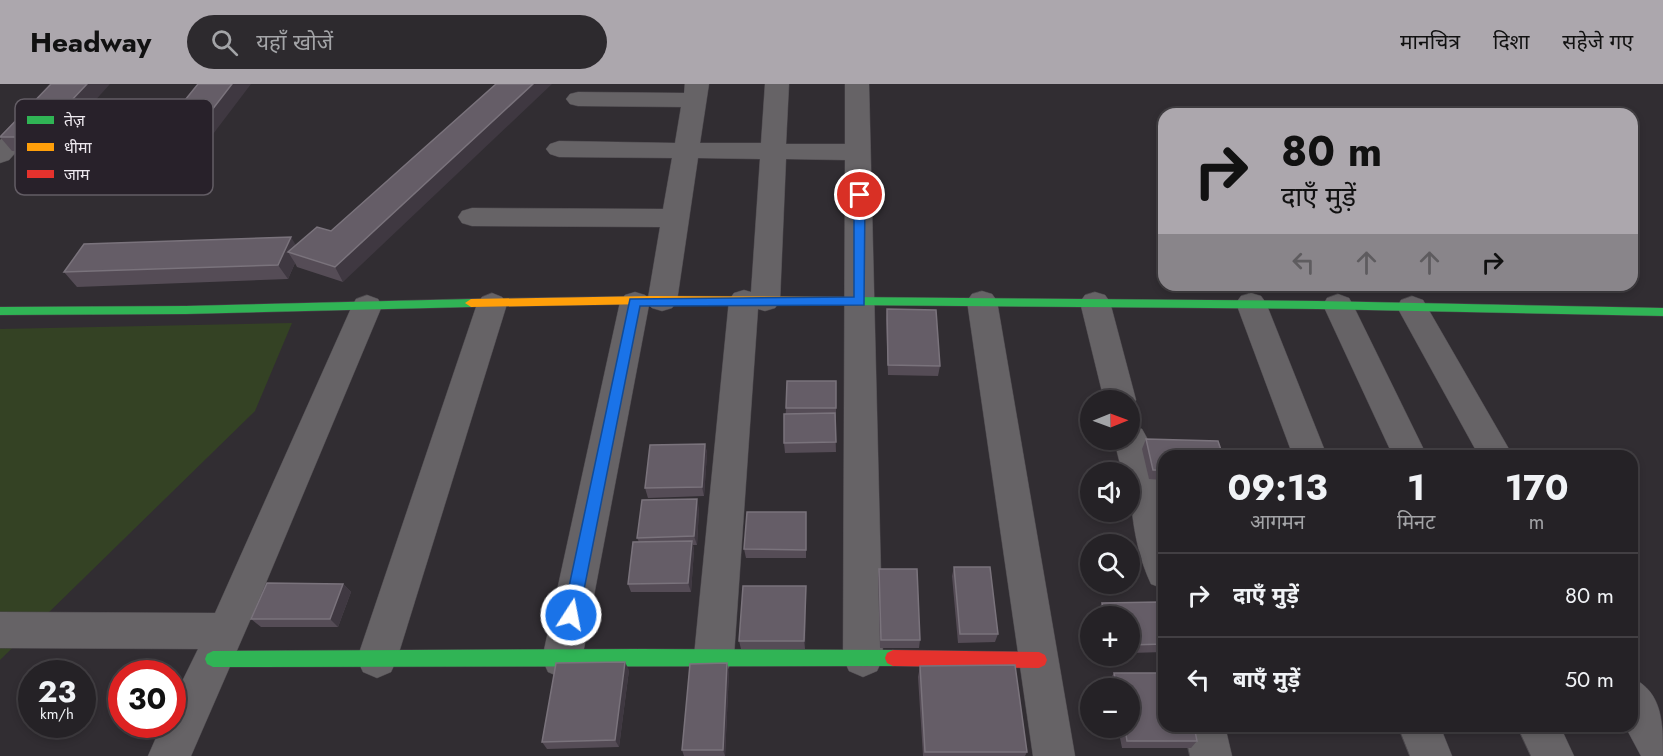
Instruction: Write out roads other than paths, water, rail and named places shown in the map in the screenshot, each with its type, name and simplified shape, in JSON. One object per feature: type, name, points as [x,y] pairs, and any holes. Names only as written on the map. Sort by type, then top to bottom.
[{"type":"street","points":[[51,99],[65,84]]},
{"type":"street","points":[[714,656],[754,300],[774,151],[777,84]]},
{"type":"street","points":[[857,84],[863,658]]},
{"type":"street","points":[[562,659],[649,302],[676,218],[695,92],[578,99]]},
{"type":"street","points":[[0,155],[15,139]]},
{"type":"street","points":[[559,149],[859,152]]},
{"type":"street","points":[[472,217],[676,218]]},
{"type":"street","points":[[0,311],[128,312],[754,300],[1251,303],[1663,312]]},
{"type":"street","points":[[982,301],[1054,756]]},
{"type":"street","points":[[1095,302],[1117,390]]},
{"type":"street","points":[[1251,303],[1308,450]]},
{"type":"street","points":[[377,659],[492,304]]},
{"type":"street","points":[[1338,305],[1407,450]]},
{"type":"street","points":[[169,756],[367,306]]},
{"type":"street","points":[[1412,307],[1493,450]]},
{"type":"street","points":[[1133,450],[1158,548]]},
{"type":"street","points":[[0,630],[219,645],[377,659],[714,656],[1039,660]]},
{"type":"street","points":[[1638,709],[1663,754]]},
{"type":"street","points":[[1206,732],[1212,756]]},
{"type":"street","points":[[1421,732],[1431,756]]},
{"type":"street","points":[[1541,732],[1553,756]]}]
